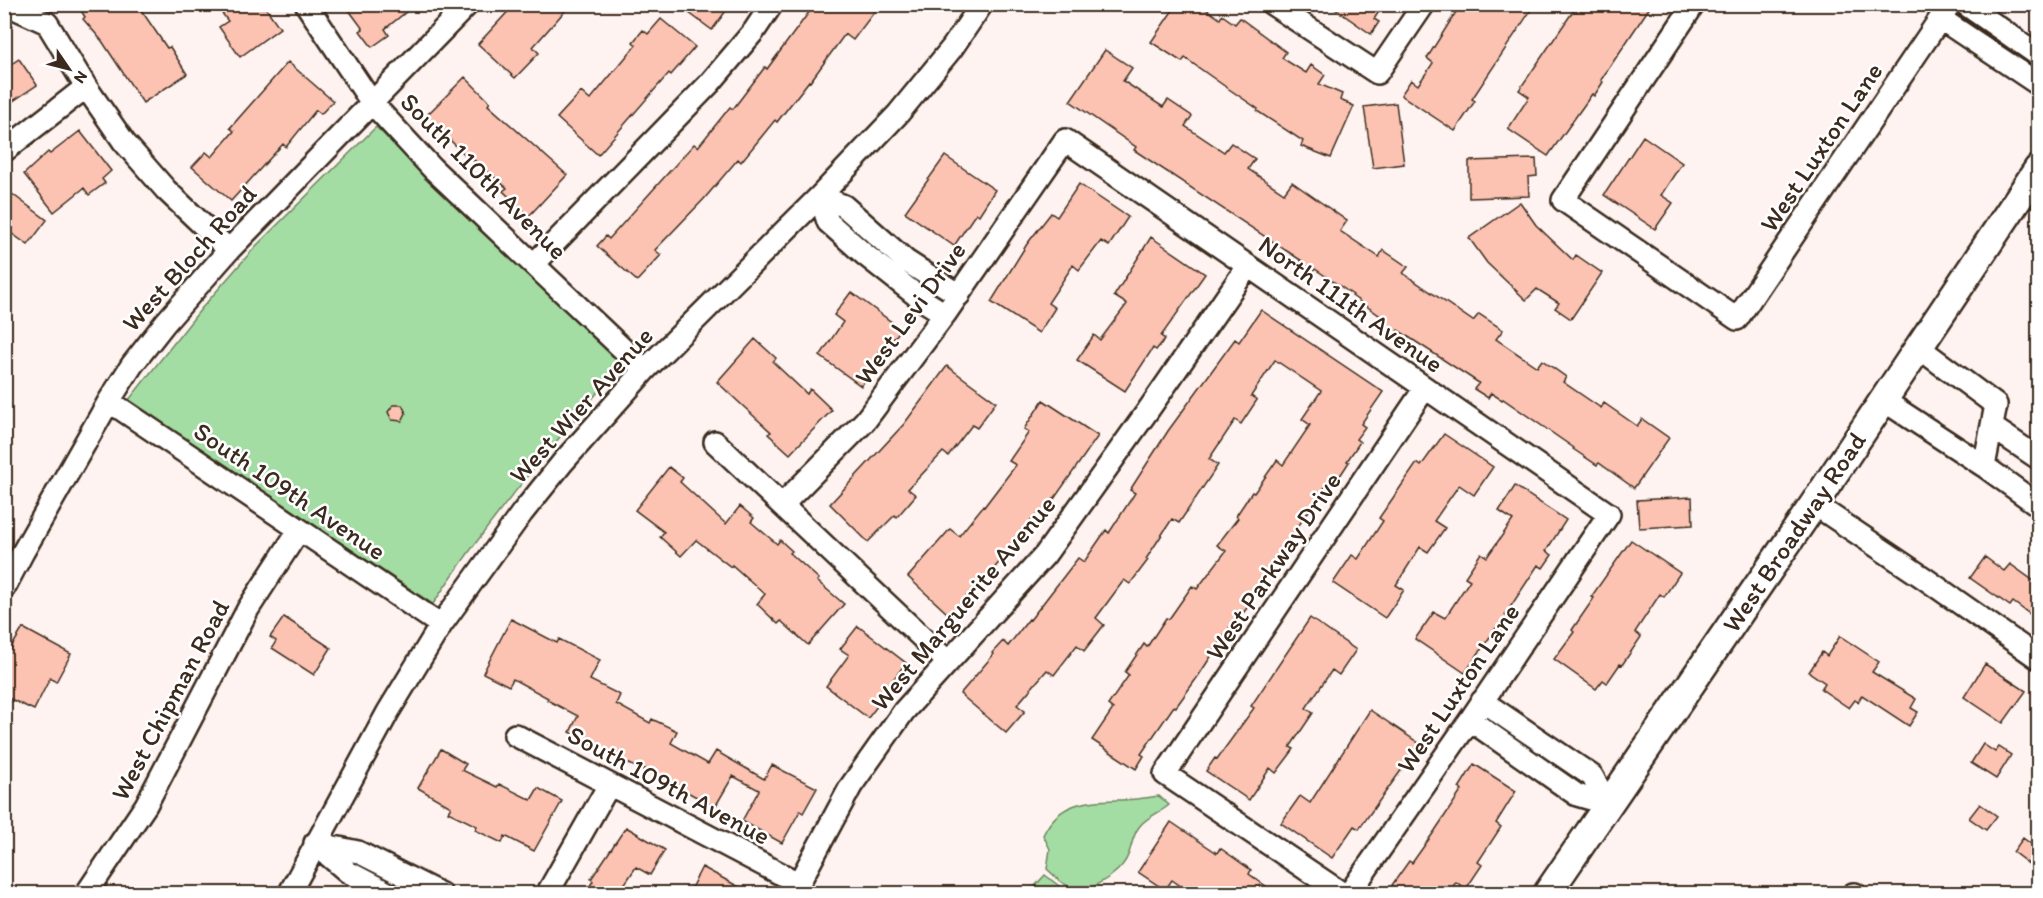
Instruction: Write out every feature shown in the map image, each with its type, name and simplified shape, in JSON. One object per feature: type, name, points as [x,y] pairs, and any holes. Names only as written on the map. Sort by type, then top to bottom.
[{"type":"main road","name":"West Broadway Road","points":[[1547,894],[1814,504],[2038,169]]},
{"type":"street","name":"South 110th Avenue","points":[[306,4],[372,103],[432,168],[645,370]]},
{"type":"street","name":"West Bloch Road","points":[[4,588],[109,401],[132,365],[165,323],[229,249],[468,4]]},
{"type":"street","points":[[534,264],[709,84],[754,31],[772,4]]},
{"type":"street","name":"West Wier Avenue","points":[[289,894],[388,712],[441,625],[522,513],[563,462],[645,370],[820,196],[918,91],[952,48],[982,4]]},
{"type":"street","points":[[1272,4],[1377,73],[1424,4]]},
{"type":"street","name":"West Luxton Lane","points":[[1694,4],[1563,200],[1737,319],[1945,12]]},
{"type":"street","points":[[1965,4],[2038,55]]},
{"type":"street","points":[[10,6],[47,23],[86,87],[124,142],[147,170],[229,249]]},
{"type":"street","points":[[1945,12],[2038,84]]},
{"type":"street","points":[[4,152],[86,87]]},
{"type":"street","name":"North 111th Avenue","points":[[1065,140],[1607,513]]},
{"type":"street","name":"West Levi Drive","points":[[783,504],[865,421],[959,295],[1065,140]]},
{"type":"street","points":[[820,196],[844,206],[906,261],[959,295]]},
{"type":"street","points":[[820,196],[828,222],[921,299],[945,314]]},
{"type":"street","name":"West Marguerite Avenue","points":[[795,888],[850,786],[904,711],[1045,555],[1248,266]]},
{"type":"street","points":[[1918,347],[1996,405],[1984,466]]},
{"type":"street","name":"West Parkway Drive","points":[[1343,894],[1165,774],[1425,388]]},
{"type":"street","points":[[1883,400],[1984,466],[2038,506]]},
{"type":"street","name":"South 109th Avenue","points":[[109,401],[441,625]]},
{"type":"street","points":[[1992,427],[2038,458]]},
{"type":"street","points":[[715,442],[948,662]]},
{"type":"street","points":[[1814,504],[2038,658]]},
{"type":"street","name":"West Luxton Lane","points":[[1348,894],[1470,720],[1609,514],[1607,513]]},
{"type":"street","name":"West Chipman Road","points":[[86,894],[146,806],[248,609],[299,530]]},
{"type":"street","points":[[1482,701],[1592,776],[1608,804]]},
{"type":"street","points":[[1470,720],[1578,795],[1608,804]]},
{"type":"street","name":"South 109th Avenue","points":[[515,735],[795,888]]},
{"type":"street","points":[[547,894],[609,785]]},
{"type":"street","points":[[315,843],[348,872],[390,894]]},
{"type":"street","points":[[315,843],[358,852],[441,894]]},
{"type":"green space","points":[[376,127],[622,364],[500,511],[433,604],[128,401],[201,309],[256,246]]},
{"type":"green space","points":[[1159,796],[1169,805],[1145,820],[1139,827],[1126,860],[1109,878],[1080,893],[1061,882],[1047,869],[1050,849],[1043,835],[1057,815],[1066,809],[1096,801]]},
{"type":"green space","points":[[1045,875],[1068,893],[1017,893],[1034,887]]},
{"type":"building","points":[[77,4],[137,4],[167,48],[170,47],[187,74],[143,103],[102,41],[83,19],[85,17]]},
{"type":"building","points":[[215,4],[263,4],[280,28],[240,57],[219,27],[228,21]]},
{"type":"building","points":[[356,4],[416,4],[385,29],[389,35],[372,47],[360,31],[363,29],[349,10]]},
{"type":"building","points":[[515,4],[571,4],[533,47],[539,53],[515,78],[478,44]]},
{"type":"building","points":[[677,4],[731,4],[712,30]]},
{"type":"building","points":[[815,4],[866,4],[875,11],[853,40],[845,34],[777,122],[775,120],[741,162],[738,159],[704,199],[655,250],[661,255],[637,281],[597,246],[606,236],[609,239],[694,144],[698,147],[730,107],[733,109],[765,67],[767,69]]},
{"type":"building","points":[[1177,4],[1199,4],[1220,19],[1222,15],[1235,24],[1240,18],[1286,52],[1282,58],[1306,73],[1311,65],[1325,75],[1319,84],[1342,94],[1340,100],[1354,106],[1331,158],[1301,146],[1303,141],[1257,111],[1258,109],[1185,58],[1182,62],[1151,42]]},
{"type":"building","points":[[1328,4],[1384,4],[1374,19],[1379,22],[1371,34]]},
{"type":"building","points":[[1461,4],[1535,4],[1472,99],[1475,101],[1455,131],[1401,95],[1411,80],[1418,85],[1433,63],[1427,58]]},
{"type":"building","points":[[1578,4],[1652,4],[1601,80],[1603,82],[1594,96],[1592,94],[1548,156],[1508,129],[1529,97],[1519,90]]},
{"type":"building","points":[[661,19],[695,47],[671,75],[669,73],[598,155],[557,118],[581,92],[590,100],[636,45],[633,42],[643,30],[648,34]]},
{"type":"building","points":[[1105,50],[1132,68],[1123,81],[1163,107],[1168,100],[1192,116],[1185,126],[1224,152],[1231,143],[1255,159],[1248,169],[1284,193],[1292,182],[1347,221],[1340,231],[1379,257],[1383,250],[1408,267],[1403,273],[1473,321],[1479,314],[1503,330],[1496,339],[1537,367],[1542,360],[1566,377],[1563,382],[1601,408],[1604,403],[1637,426],[1642,419],[1669,438],[1634,488],[1599,463],[1597,465],[1573,449],[1503,399],[1491,393],[1488,398],[1474,389],[1479,383],[1398,330],[1396,333],[1383,324],[1386,320],[1353,295],[1315,269],[1311,274],[1299,265],[1302,261],[1134,150],[1136,147],[1070,101]]},
{"type":"building","points":[[19,59],[37,85],[4,107],[4,69]]},
{"type":"building","points":[[288,62],[333,101],[321,114],[316,110],[286,147],[283,144],[231,201],[192,167],[206,152],[212,157],[234,131],[230,128]]},
{"type":"building","points":[[465,77],[490,102],[488,105],[567,175],[529,216],[503,191],[507,188],[462,152],[426,116]]},
{"type":"building","points":[[1396,103],[1404,164],[1373,168],[1364,107]]},
{"type":"building","points":[[80,131],[111,171],[102,179],[105,183],[89,195],[84,188],[54,212],[24,174],[48,152],[50,154]]},
{"type":"building","points":[[1643,136],[1682,163],[1661,195],[1673,203],[1655,229],[1604,195]]},
{"type":"building","points":[[945,156],[995,190],[979,215],[976,213],[954,246],[905,212]]},
{"type":"building","points":[[1536,159],[1537,176],[1528,177],[1529,196],[1469,198],[1469,161]]},
{"type":"building","points":[[1079,184],[1128,217],[1109,246],[1101,241],[1079,270],[1073,265],[1048,303],[1055,308],[1039,333],[991,302],[1027,244],[1051,213],[1057,217]]},
{"type":"building","points":[[4,188],[47,220],[28,245],[4,228]]},
{"type":"building","points":[[1520,202],[1536,225],[1573,260],[1576,255],[1602,273],[1571,319],[1555,308],[1559,303],[1537,289],[1526,300],[1487,263],[1469,238]]},
{"type":"building","points":[[1151,237],[1205,274],[1161,336],[1165,339],[1156,350],[1153,348],[1125,391],[1077,360],[1094,335],[1100,340],[1127,304],[1114,296]]},
{"type":"building","points":[[851,292],[901,329],[884,352],[881,350],[865,370],[870,374],[861,386],[820,356],[843,322],[834,315]]},
{"type":"building","points":[[1261,310],[1383,392],[1361,424],[1365,427],[1356,439],[1360,442],[1347,461],[1349,462],[1340,476],[1335,473],[1328,483],[1257,586],[1261,589],[1244,612],[1241,610],[1199,675],[1176,707],[1174,706],[1141,754],[1144,756],[1136,769],[1092,740],[1113,709],[1108,705],[1129,675],[1125,672],[1144,644],[1147,647],[1166,618],[1169,619],[1192,586],[1197,589],[1226,551],[1217,545],[1238,518],[1236,516],[1252,492],[1254,493],[1277,460],[1283,465],[1310,425],[1302,419],[1321,391],[1275,360],[1251,396],[1257,400],[1241,424],[1235,420],[1209,459],[1218,465],[1179,523],[1172,519],[1146,559],[1148,560],[1130,584],[1124,580],[1096,618],[1104,625],[1084,651],[1077,645],[1054,675],[1047,670],[1017,705],[1025,711],[1006,733],[960,694],[1003,641],[1008,646],[1078,558],[1084,562],[1106,530],[1109,533],[1135,493],[1130,490],[1168,431],[1235,339],[1239,342]]},
{"type":"building","points":[[755,339],[776,358],[773,362],[807,394],[810,389],[832,410],[790,454],[768,434],[771,432],[717,382]]},
{"type":"building","points":[[947,366],[996,402],[977,428],[972,425],[948,456],[943,452],[908,489],[916,495],[897,517],[895,515],[868,542],[830,504],[904,424]]},
{"type":"building","points":[[1043,400],[1098,436],[1040,519],[1035,516],[1012,546],[1016,549],[1006,561],[1003,558],[976,589],[951,613],[949,611],[947,613],[908,577],[950,529],[959,536],[984,507],[1016,465],[1009,461],[1029,432],[1024,429]]},
{"type":"building","points":[[393,405],[402,405],[406,413],[402,421],[392,420],[388,412]]},
{"type":"building","points":[[1444,434],[1493,467],[1474,495],[1459,485],[1434,521],[1445,528],[1428,552],[1420,547],[1396,585],[1404,590],[1385,618],[1333,583],[1352,555],[1358,559],[1383,521],[1379,518],[1417,463],[1421,466]]},
{"type":"building","points":[[669,467],[683,478],[680,482],[726,524],[740,506],[754,518],[751,522],[777,544],[780,540],[792,551],[790,553],[819,579],[817,581],[844,604],[808,645],[781,621],[778,624],[757,604],[765,594],[732,565],[731,567],[696,540],[681,556],[660,537],[664,532],[635,510]]},
{"type":"building","points":[[1515,486],[1566,520],[1546,551],[1552,555],[1543,568],[1538,565],[1505,615],[1510,618],[1501,631],[1496,628],[1465,673],[1415,639],[1434,612],[1445,618],[1470,580],[1465,577],[1481,553],[1487,557],[1513,520],[1499,511]]},
{"type":"building","points":[[1692,497],[1693,525],[1639,528],[1637,500]]},
{"type":"building","points":[[1631,540],[1680,573],[1664,597],[1660,594],[1635,632],[1641,637],[1622,665],[1620,664],[1607,683],[1603,680],[1596,689],[1554,659],[1574,632],[1572,630],[1594,598],[1591,597]]},
{"type":"building","points":[[1985,557],[2004,571],[2010,564],[2038,584],[2038,620],[2013,602],[2010,606],[1970,578]]},
{"type":"building","points":[[284,617],[331,648],[314,675],[272,648],[276,641],[270,637]]},
{"type":"building","points":[[1310,618],[1356,650],[1339,675],[1332,670],[1306,708],[1313,713],[1290,747],[1294,749],[1276,773],[1270,768],[1249,800],[1206,771],[1254,708],[1251,706]]},
{"type":"building","points":[[511,619],[557,643],[559,639],[600,660],[590,680],[620,695],[616,704],[650,723],[652,719],[677,731],[671,743],[708,764],[716,751],[764,779],[772,765],[817,788],[803,813],[800,811],[782,843],[742,821],[759,790],[733,776],[715,807],[570,732],[578,716],[547,700],[548,698],[513,679],[509,686],[483,673]]},
{"type":"building","points":[[858,626],[906,663],[875,703],[878,705],[868,718],[826,686],[849,655],[840,649]]},
{"type":"building","points":[[23,628],[71,654],[56,682],[50,678],[34,710],[4,696],[4,659]]},
{"type":"building","points":[[1840,636],[1879,662],[1872,672],[1916,699],[1911,708],[1918,712],[1909,726],[1862,695],[1858,702],[1855,700],[1849,708],[1821,689],[1825,683],[1809,672],[1822,652],[1827,656]]},
{"type":"building","points":[[1985,664],[2026,691],[2003,723],[1964,697]]},
{"type":"building","points":[[1370,710],[1420,744],[1359,829],[1354,826],[1332,858],[1281,823],[1300,796],[1310,803]]},
{"type":"building","points":[[1983,744],[1995,752],[1999,747],[2011,755],[1996,779],[1971,763]]},
{"type":"building","points":[[441,749],[466,764],[462,770],[497,787],[499,784],[531,800],[538,788],[562,801],[534,851],[505,836],[502,843],[475,830],[477,826],[448,812],[451,807],[418,788]]},
{"type":"building","points":[[1474,764],[1516,791],[1496,823],[1501,827],[1478,862],[1482,865],[1466,889],[1456,882],[1448,894],[1405,894],[1392,885],[1409,861],[1412,863],[1434,832],[1462,790],[1459,788]]},
{"type":"building","points":[[1980,804],[1997,816],[1986,830],[1969,818]]},
{"type":"building","points":[[1171,822],[1217,853],[1220,848],[1251,870],[1249,874],[1277,894],[1192,894],[1172,880],[1165,890],[1138,872]]},
{"type":"building","points":[[626,827],[665,850],[650,875],[636,867],[618,894],[585,894],[593,881],[591,879]]},
{"type":"building","points":[[2023,838],[2038,849],[2038,871],[2013,852]]},
{"type":"building","points":[[702,867],[752,894],[688,894]]}]
